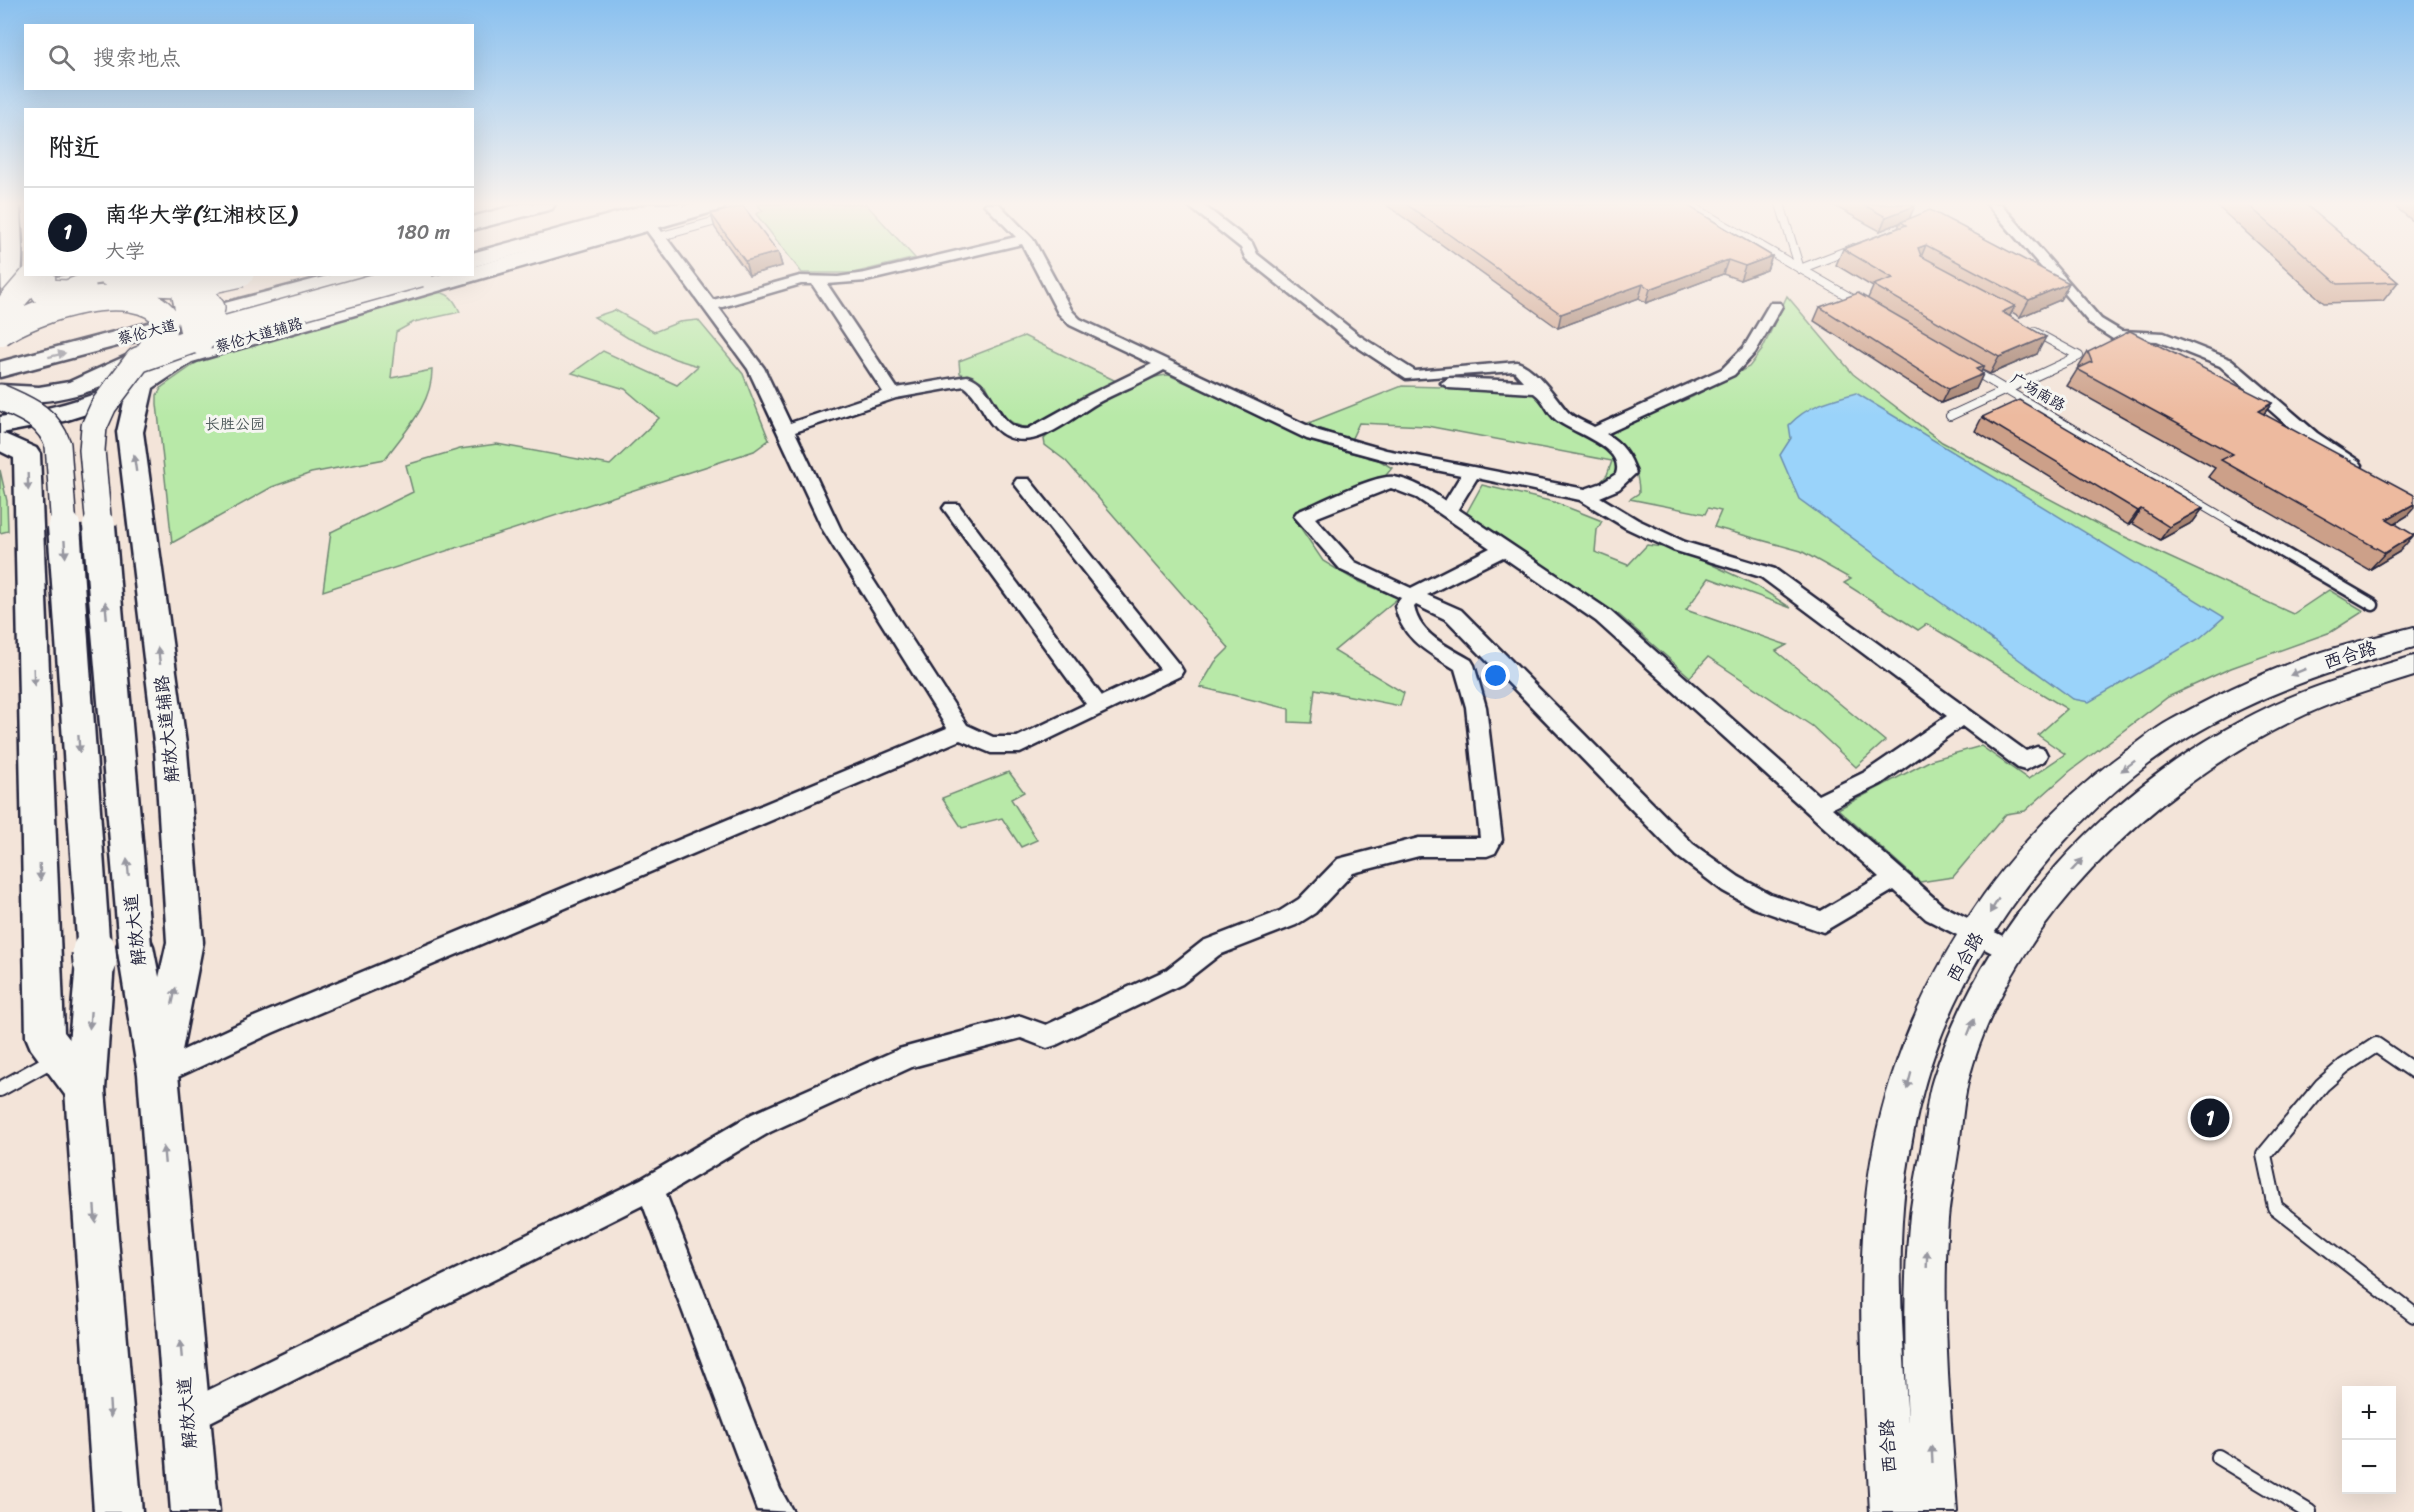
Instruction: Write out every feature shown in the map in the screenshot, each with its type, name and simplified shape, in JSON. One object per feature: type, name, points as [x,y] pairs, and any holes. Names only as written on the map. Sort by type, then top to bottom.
[{"type":"main road","points":[[1,322],[9,275]]},
{"type":"main road","points":[[1,322],[29,297],[35,276]]},
{"type":"main road","points":[[35,276],[44,292],[52,295],[83,287],[88,281],[88,276]]},
{"type":"main road","points":[[1,322],[50,285],[103,276]]},
{"type":"main road","points":[[0,395],[39,394],[140,373],[163,337],[167,322],[162,310],[119,291],[109,276]]},
{"type":"main road","points":[[115,276],[142,284],[185,285],[233,276]]},
{"type":"main road","points":[[165,276],[186,279],[199,290],[212,308],[207,331],[193,349]]},
{"type":"main road","name":"蔡伦大道","points":[[1,322],[277,276]]},
{"type":"main road","name":"蔡伦大道","points":[[0,370],[355,276]]},
{"type":"main road","points":[[217,280],[190,290],[185,296],[192,328],[201,331],[231,327],[413,276]]},
{"type":"main road","name":"蔡伦大道辅路","points":[[140,373],[193,349],[464,276]]},
{"type":"main road","points":[[1,322],[66,304],[106,298],[147,302]]},
{"type":"main road","points":[[0,426],[51,418],[104,402],[140,373],[231,327]]},
{"type":"main road","points":[[104,405],[148,369],[184,348],[231,327]]},
{"type":"main road","name":"解放大道","points":[[140,373],[104,405],[94,427],[92,450],[135,946],[158,1074],[195,1512]]},
{"type":"main road","name":"解放大道辅路","points":[[140,373],[130,432],[171,751],[186,942],[158,1074]]},
{"type":"main road","points":[[0,395],[38,414],[53,428],[58,445],[95,962],[85,1090],[118,1512]]},
{"type":"main road","points":[[0,413],[36,424],[58,445]]},
{"type":"main road","points":[[0,440],[27,454],[45,1037],[85,1090]]},
{"type":"main road","name":"西合路","points":[[1892,1512],[1880,1299],[1884,1206],[1896,1132],[1916,1055],[1952,977],[1977,934],[2004,889],[2047,838],[2110,779],[2177,730],[2255,689],[2321,663],[2414,637]]},
{"type":"main road","name":"西合路","points":[[1935,1512],[1925,1319],[1929,1218],[1951,1080],[1983,997],[2038,910],[2078,863],[2141,804],[2207,754],[2282,713],[2349,686],[2414,666]]},
{"type":"street","points":[[687,275],[756,368],[832,530],[960,731],[991,745],[1020,745],[1173,671],[1023,483]]},
{"type":"street","points":[[711,305],[800,280],[838,281],[875,275]]},
{"type":"street","points":[[1045,275],[1066,313],[1075,322],[1144,352],[1164,364],[1313,435],[1385,455],[1585,495],[1632,524],[1679,546],[1768,573],[2025,762],[2037,755]]},
{"type":"street","points":[[1274,275],[1355,339],[1412,376],[1446,382],[1521,385],[1539,389],[1551,398],[1560,415],[1610,442],[1624,460],[1627,473],[1618,482],[1601,492],[1585,495]]},
{"type":"street","points":[[2055,275],[2096,322],[2118,336],[2159,336],[2226,363],[2311,437],[2365,474]]},
{"type":"street","points":[[816,279],[894,394]]},
{"type":"street","points":[[1594,433],[1728,372],[1743,361],[1754,347],[1775,306]]},
{"type":"street","points":[[785,430],[894,394],[967,381],[983,394],[998,423],[1009,432],[1023,436],[1045,428],[1086,402],[1134,382],[1164,364]]},
{"type":"street","points":[[1448,511],[1473,472]]},
{"type":"street","points":[[1896,878],[1823,922],[1762,901],[1731,884],[1685,850],[1454,615],[1348,566],[1303,516],[1307,512],[1380,484],[1392,482],[1423,494],[1603,616],[1816,806],[1934,912],[2010,951]]},
{"type":"street","points":[[952,508],[1099,707]]},
{"type":"street","points":[[187,1417],[650,1188],[760,1123],[908,1057],[1021,1027],[1047,1038],[1174,976],[1210,948],[1288,918],[1307,906],[1346,866],[1419,847],[1487,848],[1491,840],[1476,707],[1464,665],[1416,635],[1405,620],[1404,606],[1422,588],[1504,549]]},
{"type":"street","points":[[1816,806],[1873,778],[1962,716]]},
{"type":"street","points":[[158,1074],[262,1025],[960,731]]},
{"type":"street","points":[[650,1188],[768,1499],[777,1512]]},
{"type":"lane","points":[[1810,275],[1866,307]]},
{"type":"lane","points":[[1950,416],[2079,356],[2028,328]]},
{"type":"lane","name":"广场南路","points":[[1966,366],[2373,605]]},
{"type":"lane","points":[[2414,1071],[2376,1045],[2322,1084],[2264,1155],[2275,1207],[2414,1315]]},
{"type":"lane","points":[[0,1089],[59,1056]]},
{"type":"lane","points":[[2218,1457],[2309,1512]]},
{"type":"green space","name":"长胜公园","points":[[434,292],[444,293],[450,297],[460,312],[414,322],[396,332],[391,378],[432,370],[431,383],[416,418],[385,459],[311,473],[272,487],[172,543],[157,404],[157,395],[162,387],[202,359]]},
{"type":"green space","points":[[1787,296],[1853,374],[1942,442],[2101,526],[2293,614],[2329,590],[2364,611],[2331,632],[2231,668],[2168,697],[2070,771],[2025,811],[2006,814],[1953,877],[1920,882],[1838,809],[1931,760],[1981,746],[2028,779],[2065,754],[2038,735],[2067,709],[1927,624],[1918,630],[1844,583],[1851,579],[1801,551],[1714,527],[1721,511],[1708,508],[1705,514],[1630,499],[1639,493],[1635,470],[1628,456],[1611,435],[1616,428],[1692,397],[1749,367],[1762,350]]},
{"type":"green space","points":[[615,310],[654,332],[679,322],[698,320],[743,374],[769,440],[754,451],[323,591],[331,532],[413,492],[406,465],[460,449],[497,444],[610,465],[659,418],[625,389],[572,373],[603,351],[677,385],[698,366],[675,359],[628,338],[594,317]]},
{"type":"green space","points":[[1024,336],[1120,383],[1081,397],[1062,412],[1036,426],[1025,427],[1016,424],[999,410],[986,385],[960,373],[959,361]]},
{"type":"green space","points":[[1169,375],[1319,444],[1379,460],[1392,468],[1382,480],[1301,508],[1294,518],[1323,561],[1353,579],[1398,598],[1334,651],[1404,693],[1400,706],[1315,689],[1311,723],[1289,722],[1289,709],[1200,687],[1215,662],[1229,648],[1066,461],[1045,445],[1044,439],[1068,419],[1103,399],[1140,382]]},
{"type":"green space","points":[[1402,386],[1523,389],[1534,393],[1561,409],[1601,443],[1621,463],[1620,474],[1597,486],[1607,475],[1612,461],[1427,426],[1359,423],[1351,440],[1306,424]]},
{"type":"green space","points":[[0,470],[7,501],[8,531],[0,533]]},
{"type":"green space","points":[[1482,485],[1554,502],[1602,521],[1597,530],[1595,552],[1628,565],[1647,545],[1679,549],[1757,586],[1791,608],[1709,578],[1686,610],[1787,645],[1776,651],[1885,741],[1856,767],[1812,726],[1708,657],[1690,677],[1619,615],[1466,514]]},
{"type":"green space","points":[[1009,772],[1024,792],[1011,799],[1037,840],[1021,847],[1002,818],[962,828],[942,798]]},
{"type":"water","points":[[1856,393],[2224,617],[2200,638],[2089,702],[2073,699],[1799,499],[1780,455],[1791,438],[1789,425],[1812,408]]},
{"type":"building","points":[[1505,275],[1689,275],[1650,289],[1643,284],[1561,314]]},
{"type":"building","points":[[1887,275],[1956,275],[2015,306],[2002,312],[2046,337],[1999,357],[1873,285],[1893,278]]},
{"type":"building","points":[[1981,275],[2053,275],[2069,283],[2029,300]]},
{"type":"building","points":[[2327,275],[2389,275],[2398,282],[2338,284]]},
{"type":"building","points":[[1858,293],[1984,366],[1976,369],[1983,374],[1948,389],[1820,307]]},
{"type":"building","points":[[2130,331],[2272,403],[2258,411],[2414,495],[2414,504],[2387,519],[2414,535],[2385,553],[2221,460],[2233,454],[2077,369],[2092,362],[2088,352]]},
{"type":"building","points":[[2019,400],[2203,508],[2169,527],[2141,509],[2138,511],[1982,417]]},
{"type":"place","name":"南华大学(红湘校区)","points":[[2210,1118]]}]
